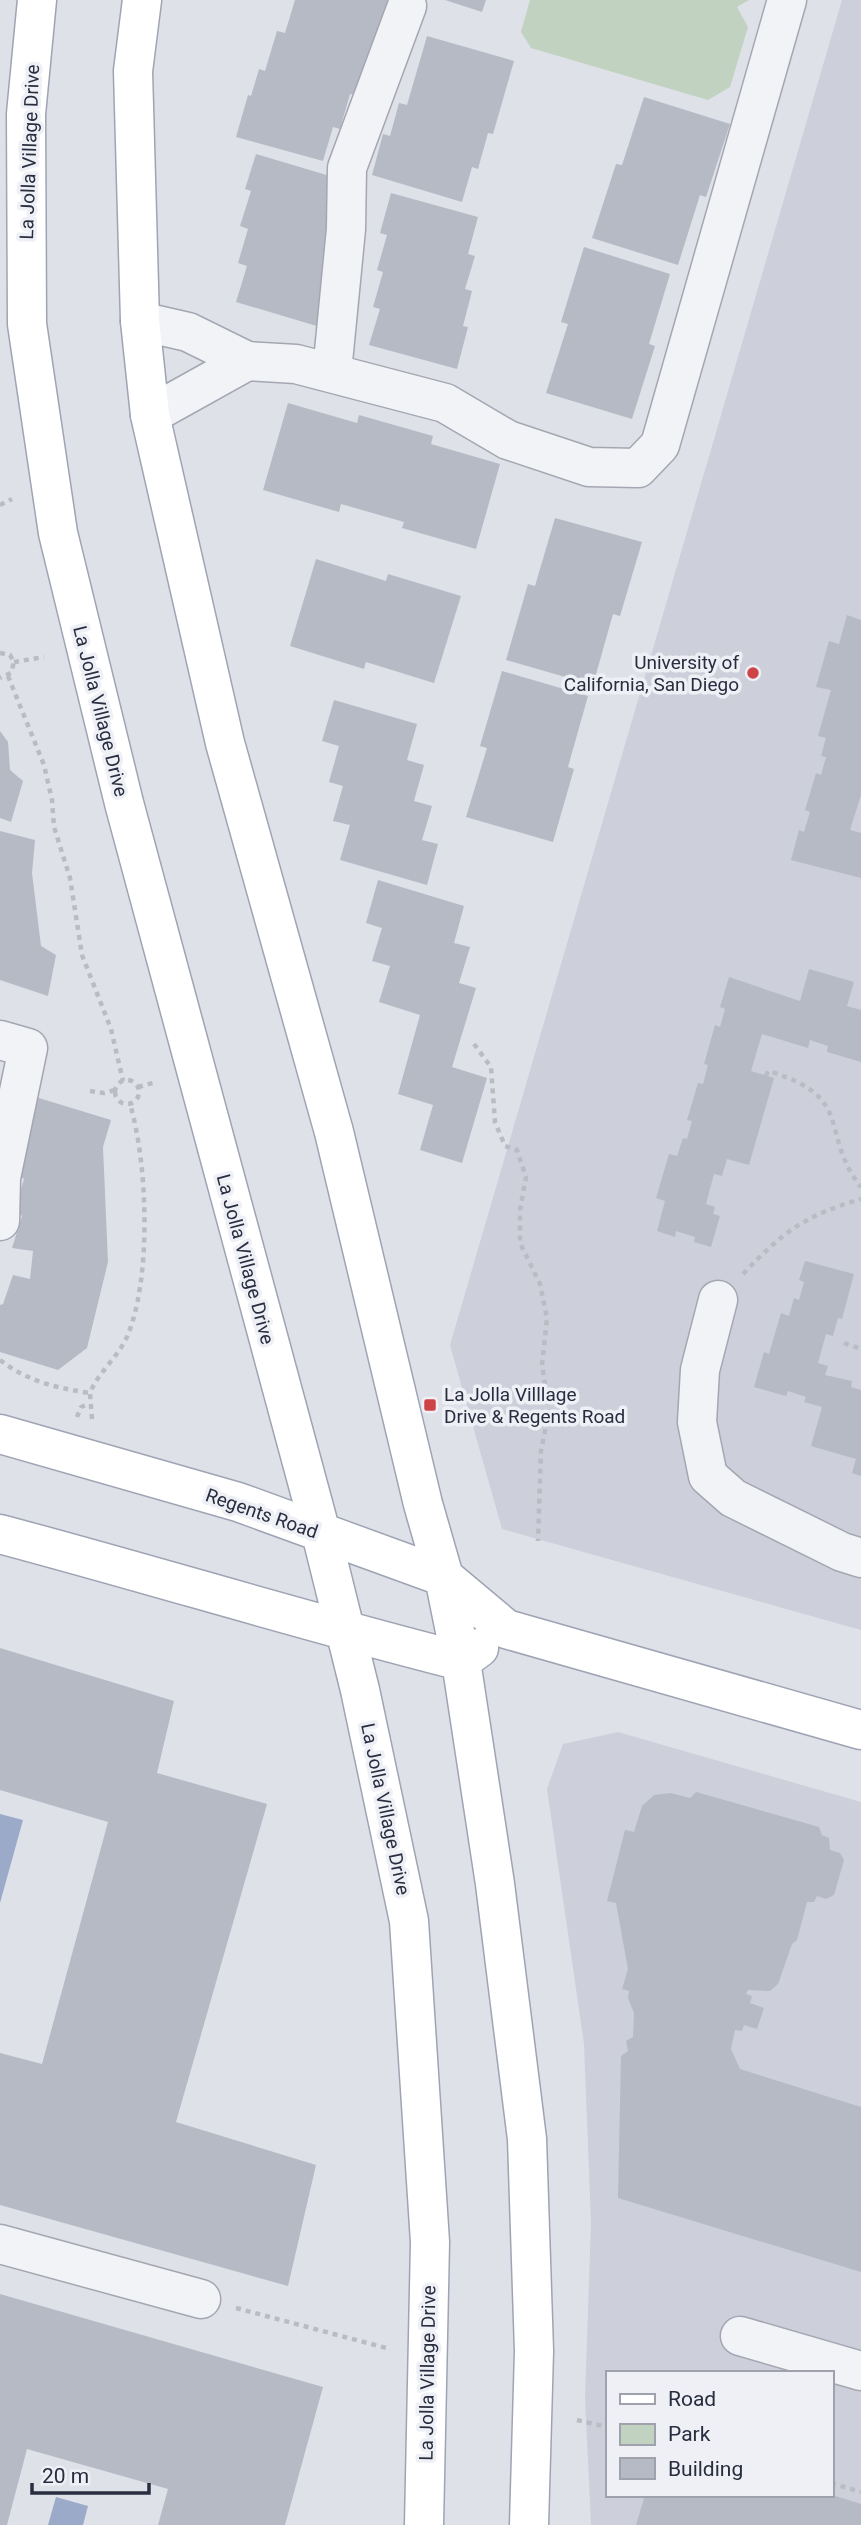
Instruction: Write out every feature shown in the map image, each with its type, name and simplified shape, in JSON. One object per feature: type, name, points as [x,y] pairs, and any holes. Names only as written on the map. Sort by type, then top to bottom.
[{"type":"main road","name":"La Jolla Village Drive","points":[[37,0],[26,114],[27,324],[58,533],[124,803],[321,1533],[346,1632],[410,1921],[430,2242],[424,2525]]},
{"type":"main road","points":[[142,0],[133,71],[140,321],[150,415],[225,743],[334,1132],[423,1504],[444,1577],[461,1661],[495,1884],[527,2139],[534,2351],[529,2525]]},
{"type":"main road","name":"Regents Road","points":[[0,1434],[238,1502],[444,1577],[506,1629],[861,1730]]},
{"type":"main road","points":[[0,1534],[222,1594],[346,1632],[461,1661],[506,1629]]},
{"type":"lane","points":[[140,321],[188,332],[247,361],[296,364],[445,403],[508,440],[589,467],[638,468],[660,445],[787,0]]},
{"type":"lane","points":[[332,372],[346,229],[347,168],[407,6]]},
{"type":"lane","points":[[150,415],[247,361]]},
{"type":"lane","points":[[0,1040],[28,1048],[3,1166],[0,1221]]},
{"type":"lane","points":[[718,1300],[700,1370],[698,1422],[708,1475],[733,1498],[842,1552],[861,1558]]},
{"type":"lane","points":[[0,2244],[201,2299]]},
{"type":"lane","points":[[740,2336],[861,2371]]},
{"type":"path","points":[[0,505],[12,499]]},
{"type":"path","points":[[0,653],[10,655],[14,662],[14,670],[8,676],[0,678]]},
{"type":"path","points":[[14,662],[44,657]]},
{"type":"path","points":[[8,676],[33,732],[46,772],[54,827],[70,878],[82,955],[111,1029],[123,1081]]},
{"type":"path","points":[[474,1045],[491,1067],[491,1095],[498,1131],[505,1146],[517,1150],[525,1167],[520,1243],[540,1284],[547,1318],[542,1365],[549,1411],[541,1451],[538,1541]]},
{"type":"path","points":[[766,1076],[768,1071],[783,1075],[818,1094],[832,1115],[848,1171],[861,1187]]},
{"type":"path","points":[[90,1091],[104,1093],[115,1090],[123,1081],[130,1080],[138,1087],[139,1097],[130,1104]]},
{"type":"path","points":[[138,1087],[153,1083]]},
{"type":"path","points":[[115,1090],[118,1101],[130,1104]]},
{"type":"path","points":[[91,1423],[94,1412],[89,1404],[90,1393],[116,1358],[127,1337],[138,1293],[143,1163],[130,1104]]},
{"type":"path","points":[[718,1300],[773,1243],[816,1212],[861,1199]]},
{"type":"path","points":[[844,1343],[861,1349]]},
{"type":"path","points":[[0,1360],[17,1373],[36,1381],[90,1393]]},
{"type":"path","points":[[76,1419],[81,1407],[89,1404]]},
{"type":"path","points":[[201,2299],[355,2341],[429,2357]]},
{"type":"path","points":[[577,2420],[606,2427]]},
{"type":"path","points":[[833,2484],[861,2492]]},
{"type":"shaded area","name":"University of California, San Diego","points":[[842,0],[861,0],[861,1630],[502,1529],[450,1345]]},
{"type":"shaded area","points":[[618,1732],[861,1802],[861,2525],[591,2525],[585,2398],[591,2223],[584,2044],[547,1789],[563,1744]]},
{"type":"green space","points":[[530,0],[749,0],[737,7],[748,27],[730,87],[708,100],[531,48],[521,32]]},
{"type":"water","points":[[0,1814],[23,1820],[0,1903]]},
{"type":"water","points":[[56,2497],[88,2506],[83,2525],[48,2525]]},
{"type":"building","points":[[295,0],[389,0],[371,61],[366,60],[356,95],[350,94],[340,129],[333,127],[323,161],[236,137],[259,69],[265,71],[277,31],[285,33]]},
{"type":"building","points":[[445,0],[486,0],[482,12]]},
{"type":"building","points":[[427,36],[514,61],[493,134],[488,133],[478,169],[472,167],[462,202],[372,175],[383,134],[390,136],[399,103],[407,105]]},
{"type":"building","points":[[644,97],[730,124],[706,197],[700,195],[678,265],[592,238],[616,164],[622,165]]},
{"type":"building","points":[[256,154],[340,179],[320,327],[236,302],[247,266],[238,263],[248,229],[240,226],[251,191],[245,189]]},
{"type":"building","points":[[391,193],[478,217],[468,254],[475,256],[465,289],[472,291],[463,326],[468,327],[457,369],[369,345],[380,309],[373,307],[383,272],[377,270],[387,235],[380,233]]},
{"type":"building","points":[[584,247],[670,274],[649,344],[655,346],[632,419],[546,393],[568,324],[561,322]]},
{"type":"building","points":[[288,403],[357,423],[359,415],[433,436],[431,444],[500,464],[476,549],[402,528],[404,522],[341,504],[339,512],[263,490]]},
{"type":"building","points":[[555,518],[642,542],[620,616],[613,614],[593,685],[506,660],[528,584],[535,586]]},
{"type":"building","points":[[316,559],[386,581],[388,574],[461,596],[434,683],[366,662],[364,669],[290,646]]},
{"type":"building","points":[[847,615],[861,620],[861,795],[850,830],[861,833],[861,878],[791,860],[799,830],[804,832],[810,812],[805,810],[816,773],[821,775],[826,757],[821,756],[826,738],[818,736],[831,690],[816,687],[829,641],[839,644]]},
{"type":"building","points":[[502,671],[588,696],[568,767],[574,769],[553,842],[466,817],[487,748],[480,746]]},
{"type":"building","points":[[334,700],[417,724],[407,760],[424,765],[414,801],[432,806],[422,840],[438,844],[427,885],[340,860],[350,825],[333,821],[343,786],[329,782],[339,746],[322,741]]},
{"type":"building","points":[[0,731],[8,742],[10,770],[23,781],[11,822],[0,818]]},
{"type":"building","points":[[0,831],[35,840],[32,873],[41,946],[56,955],[48,996],[0,980]]},
{"type":"building","points":[[378,880],[464,906],[454,943],[470,947],[459,983],[476,988],[452,1067],[487,1078],[462,1163],[420,1150],[433,1105],[398,1094],[420,1015],[379,1002],[390,966],[372,961],[382,928],[366,923]]},
{"type":"building","points":[[809,969],[854,982],[847,1006],[861,1010],[861,1062],[827,1052],[828,1046],[810,1040],[808,1048],[762,1034],[751,1071],[774,1078],[749,1165],[727,1159],[722,1176],[714,1174],[706,1204],[715,1207],[713,1214],[720,1216],[711,1247],[694,1242],[695,1237],[676,1231],[675,1237],[657,1231],[665,1201],[656,1198],[669,1154],[677,1156],[683,1138],[687,1139],[692,1121],[687,1120],[698,1083],[703,1084],[708,1065],[704,1064],[715,1025],[720,1027],[725,1009],[720,1007],[729,977],[800,1001]]},
{"type":"building","points":[[29,1095],[111,1120],[103,1147],[108,1262],[87,1348],[58,1370],[0,1352],[0,1305],[3,1304],[13,1275],[30,1279],[33,1251],[12,1248],[22,1216],[15,1209],[24,1179],[13,1172]]},
{"type":"building","points":[[805,1261],[854,1274],[842,1319],[838,1318],[833,1336],[826,1334],[818,1363],[828,1366],[825,1375],[852,1381],[851,1387],[861,1390],[861,1476],[852,1473],[856,1459],[811,1446],[822,1407],[804,1402],[806,1397],[788,1391],[786,1396],[754,1387],[764,1352],[769,1354],[781,1313],[789,1316],[794,1298],[799,1300],[804,1282],[799,1280]]},
{"type":"building","points":[[0,1648],[174,1701],[157,1773],[267,1804],[176,2122],[316,2165],[288,2286],[0,2205],[0,2053],[42,2064],[108,1822],[0,1790]]},
{"type":"building","points":[[696,1792],[819,1827],[822,1835],[829,1838],[830,1850],[840,1853],[844,1860],[834,1895],[826,1899],[817,1896],[814,1902],[807,1902],[797,1940],[792,1944],[778,1984],[770,1991],[748,1990],[746,1994],[752,1996],[750,2003],[764,2008],[757,2029],[744,2025],[742,2031],[735,2030],[731,2049],[740,2069],[861,2107],[861,2272],[618,2198],[621,2056],[628,2051],[626,2041],[633,2037],[634,2013],[628,1998],[629,1991],[622,1989],[628,1969],[616,1903],[607,1901],[625,1830],[634,1832],[642,1806],[654,1795],[671,1793],[690,1798]]},
{"type":"building","points":[[0,2294],[323,2387],[285,2525],[158,2525],[168,2489],[27,2449],[7,2525],[0,2525]]},
{"type":"building","points":[[833,2495],[861,2504],[861,2525],[636,2525],[644,2497]]},
{"type":"place","name":"University of California, San Diego","points":[[753,673]]},
{"type":"place","name":"La Jolla Villlage Drive & Regents Road","points":[[430,1405]]}]
